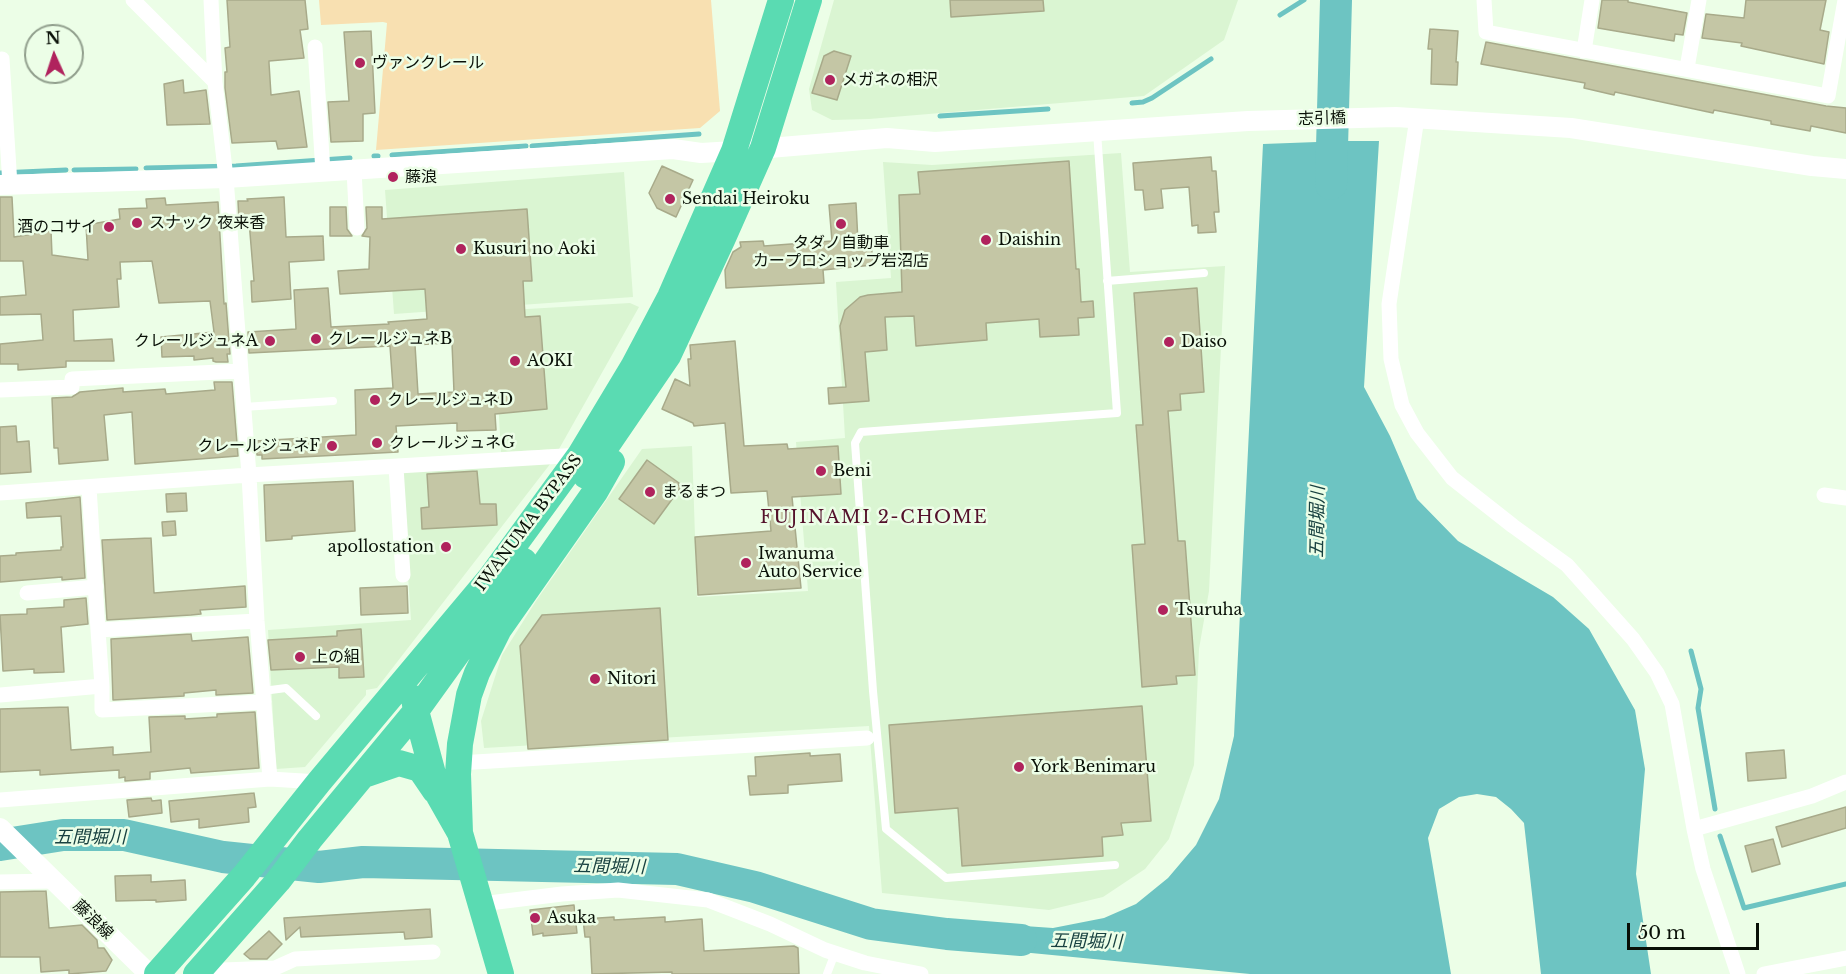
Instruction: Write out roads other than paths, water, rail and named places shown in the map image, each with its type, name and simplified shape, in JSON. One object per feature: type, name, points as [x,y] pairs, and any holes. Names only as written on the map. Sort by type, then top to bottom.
[{"type":"highway","name":"IWANUMA BYPASS","points":[[157,974],[244,876],[319,782],[491,577],[580,456],[633,367],[670,297],[734,151],[782,0]]},
{"type":"highway","name":"IWANUMA BYPASS","points":[[197,973],[278,881],[416,711],[576,490],[657,373],[718,249],[763,148],[809,0]]},
{"type":"highway","points":[[460,833],[459,763],[463,721],[469,695],[487,651],[499,629],[595,492],[657,373]]},
{"type":"highway","points":[[430,650],[418,673],[414,693],[416,711],[439,796]]},
{"type":"highway","points":[[364,775],[399,763],[420,769],[439,796],[460,833],[501,974]]},
{"type":"street","points":[[133,0],[215,82]]},
{"type":"street","points":[[211,0],[215,82],[225,170],[244,407],[257,621],[270,779]]},
{"type":"street","points":[[1484,0],[1486,32],[1828,96],[1845,0]]},
{"type":"street","points":[[1584,51],[1592,0]]},
{"type":"street","points":[[1687,68],[1699,0]]},
{"type":"street","points":[[315,47],[323,164]]},
{"type":"street","points":[[2,59],[7,178]]},
{"type":"street","name":"志引橋","points":[[7,178],[323,164],[354,170],[673,149],[701,153],[886,138],[935,142],[1248,121],[1396,117],[1571,128],[1812,166],[1846,169]]},
{"type":"street","points":[[1417,118],[1389,304],[1391,359],[1402,405],[1417,433],[1452,478],[1567,565],[1633,639],[1657,673],[1672,704],[1703,869],[1738,974]]},
{"type":"street","points":[[354,170],[357,228]]},
{"type":"street","points":[[0,390],[72,387],[72,379],[241,371]]},
{"type":"street","points":[[0,493],[249,475],[580,456]]},
{"type":"street","points":[[396,466],[403,575]]},
{"type":"street","points":[[89,487],[102,710],[264,696]]},
{"type":"street","points":[[1824,495],[1846,498]]},
{"type":"street","points":[[27,593],[96,587]]},
{"type":"street","points":[[98,630],[257,621]]},
{"type":"street","points":[[0,695],[102,686]]},
{"type":"street","points":[[459,763],[867,738]]},
{"type":"street","points":[[0,800],[270,779],[319,782]]},
{"type":"street","points":[[1694,829],[1812,796],[1846,782]]},
{"type":"street","name":"藤浪線","points":[[0,828],[149,974]]},
{"type":"street","points":[[0,882],[53,881]]},
{"type":"street","points":[[478,895],[562,894],[618,890],[708,900],[835,953],[865,963],[921,974]]},
{"type":"street","points":[[197,973],[275,968],[295,959],[433,951]]},
{"type":"street","points":[[1764,974],[1846,958]]},
{"type":"lane","points":[[1096,132],[1117,413],[861,432],[855,442],[873,691],[886,829],[946,878],[1115,866]]},
{"type":"lane","points":[[1107,280],[1204,273]]},
{"type":"lane","points":[[244,407],[333,401]]},
{"type":"lane","points":[[264,696],[286,688],[316,716]]},
{"type":"lane","points":[[827,974],[835,953]]},
{"type":"water","points":[[1379,141],[1364,387],[1390,436],[1417,499],[1458,541],[1553,597],[1589,629],[1635,710],[1645,769],[1636,874],[1651,974],[1541,974],[1524,823],[1496,797],[1477,794],[1459,797],[1439,809],[1428,838],[1451,974],[1250,974],[979,948],[981,923],[1053,928],[1104,918],[1136,904],[1168,878],[1196,845],[1219,799],[1234,736],[1263,144]]},
{"type":"waterway","points":[[1280,15],[1304,0]]},
{"type":"waterway","name":"五間堀川","points":[[1331,184],[1336,0]]},
{"type":"waterway","points":[[1132,103],[1152,98],[1211,59]]},
{"type":"waterway","points":[[940,116],[1048,109]]},
{"type":"waterway","points":[[532,146],[699,134]]},
{"type":"waterway","points":[[392,155],[526,146]]},
{"type":"waterway","points":[[146,168],[236,166],[350,158]]},
{"type":"waterway","points":[[74,170],[136,169]]},
{"type":"waterway","points":[[0,173],[66,170]]},
{"type":"waterway","points":[[1691,651],[1701,689],[1698,708],[1715,809]]},
{"type":"waterway","name":"五間堀川","points":[[0,845],[63,835],[124,835],[223,857],[319,867],[363,862],[677,869],[755,887],[871,924],[947,934],[1021,940]]},
{"type":"waterway","points":[[1720,836],[1744,908],[1846,884]]},
{"type":"place","name":"ヴァンクレール","points":[[360,63]]},
{"type":"place","name":"メガネの相沢","points":[[830,80]]},
{"type":"place","name":"藤浪","points":[[393,177]]},
{"type":"place","name":"Sendai Heiroku","points":[[670,199]]},
{"type":"place","name":"スナック 夜来香","points":[[137,223]]},
{"type":"place","name":"タダノ自動車 カープロショップ岩沼店","points":[[841,224]]},
{"type":"place","name":"酒のコサイ","points":[[109,227]]},
{"type":"place","name":"Daishin","points":[[986,240]]},
{"type":"place","name":"Kusuri no Aoki","points":[[461,249]]},
{"type":"place","name":"クレールジュネB","points":[[316,339]]},
{"type":"place","name":"クレールジュネA","points":[[270,341]]},
{"type":"place","name":"Daiso","points":[[1169,342]]},
{"type":"place","name":"AOKI","points":[[515,361]]},
{"type":"place","name":"クレールジュネD","points":[[375,400]]},
{"type":"place","name":"クレールジュネG","points":[[377,443]]},
{"type":"place","name":"クレールジュネF","points":[[332,446]]},
{"type":"place","name":"Beni","points":[[821,471]]},
{"type":"place","name":"まるまつ","points":[[650,492]]},
{"type":"place","name":"apollostation","points":[[446,547]]},
{"type":"place","name":"Iwanuma Auto Service","points":[[746,563]]},
{"type":"place","name":"Tsuruha","points":[[1163,610]]},
{"type":"place","name":"上の組","points":[[300,657]]},
{"type":"place","name":"Nitori","points":[[595,679]]},
{"type":"place","name":"York Benimaru","points":[[1019,767]]},
{"type":"place","name":"Asuka","points":[[535,918]]},
{"type":"district","name":"FUJINAMI 2-CHOME","points":[[874,518]]}]
